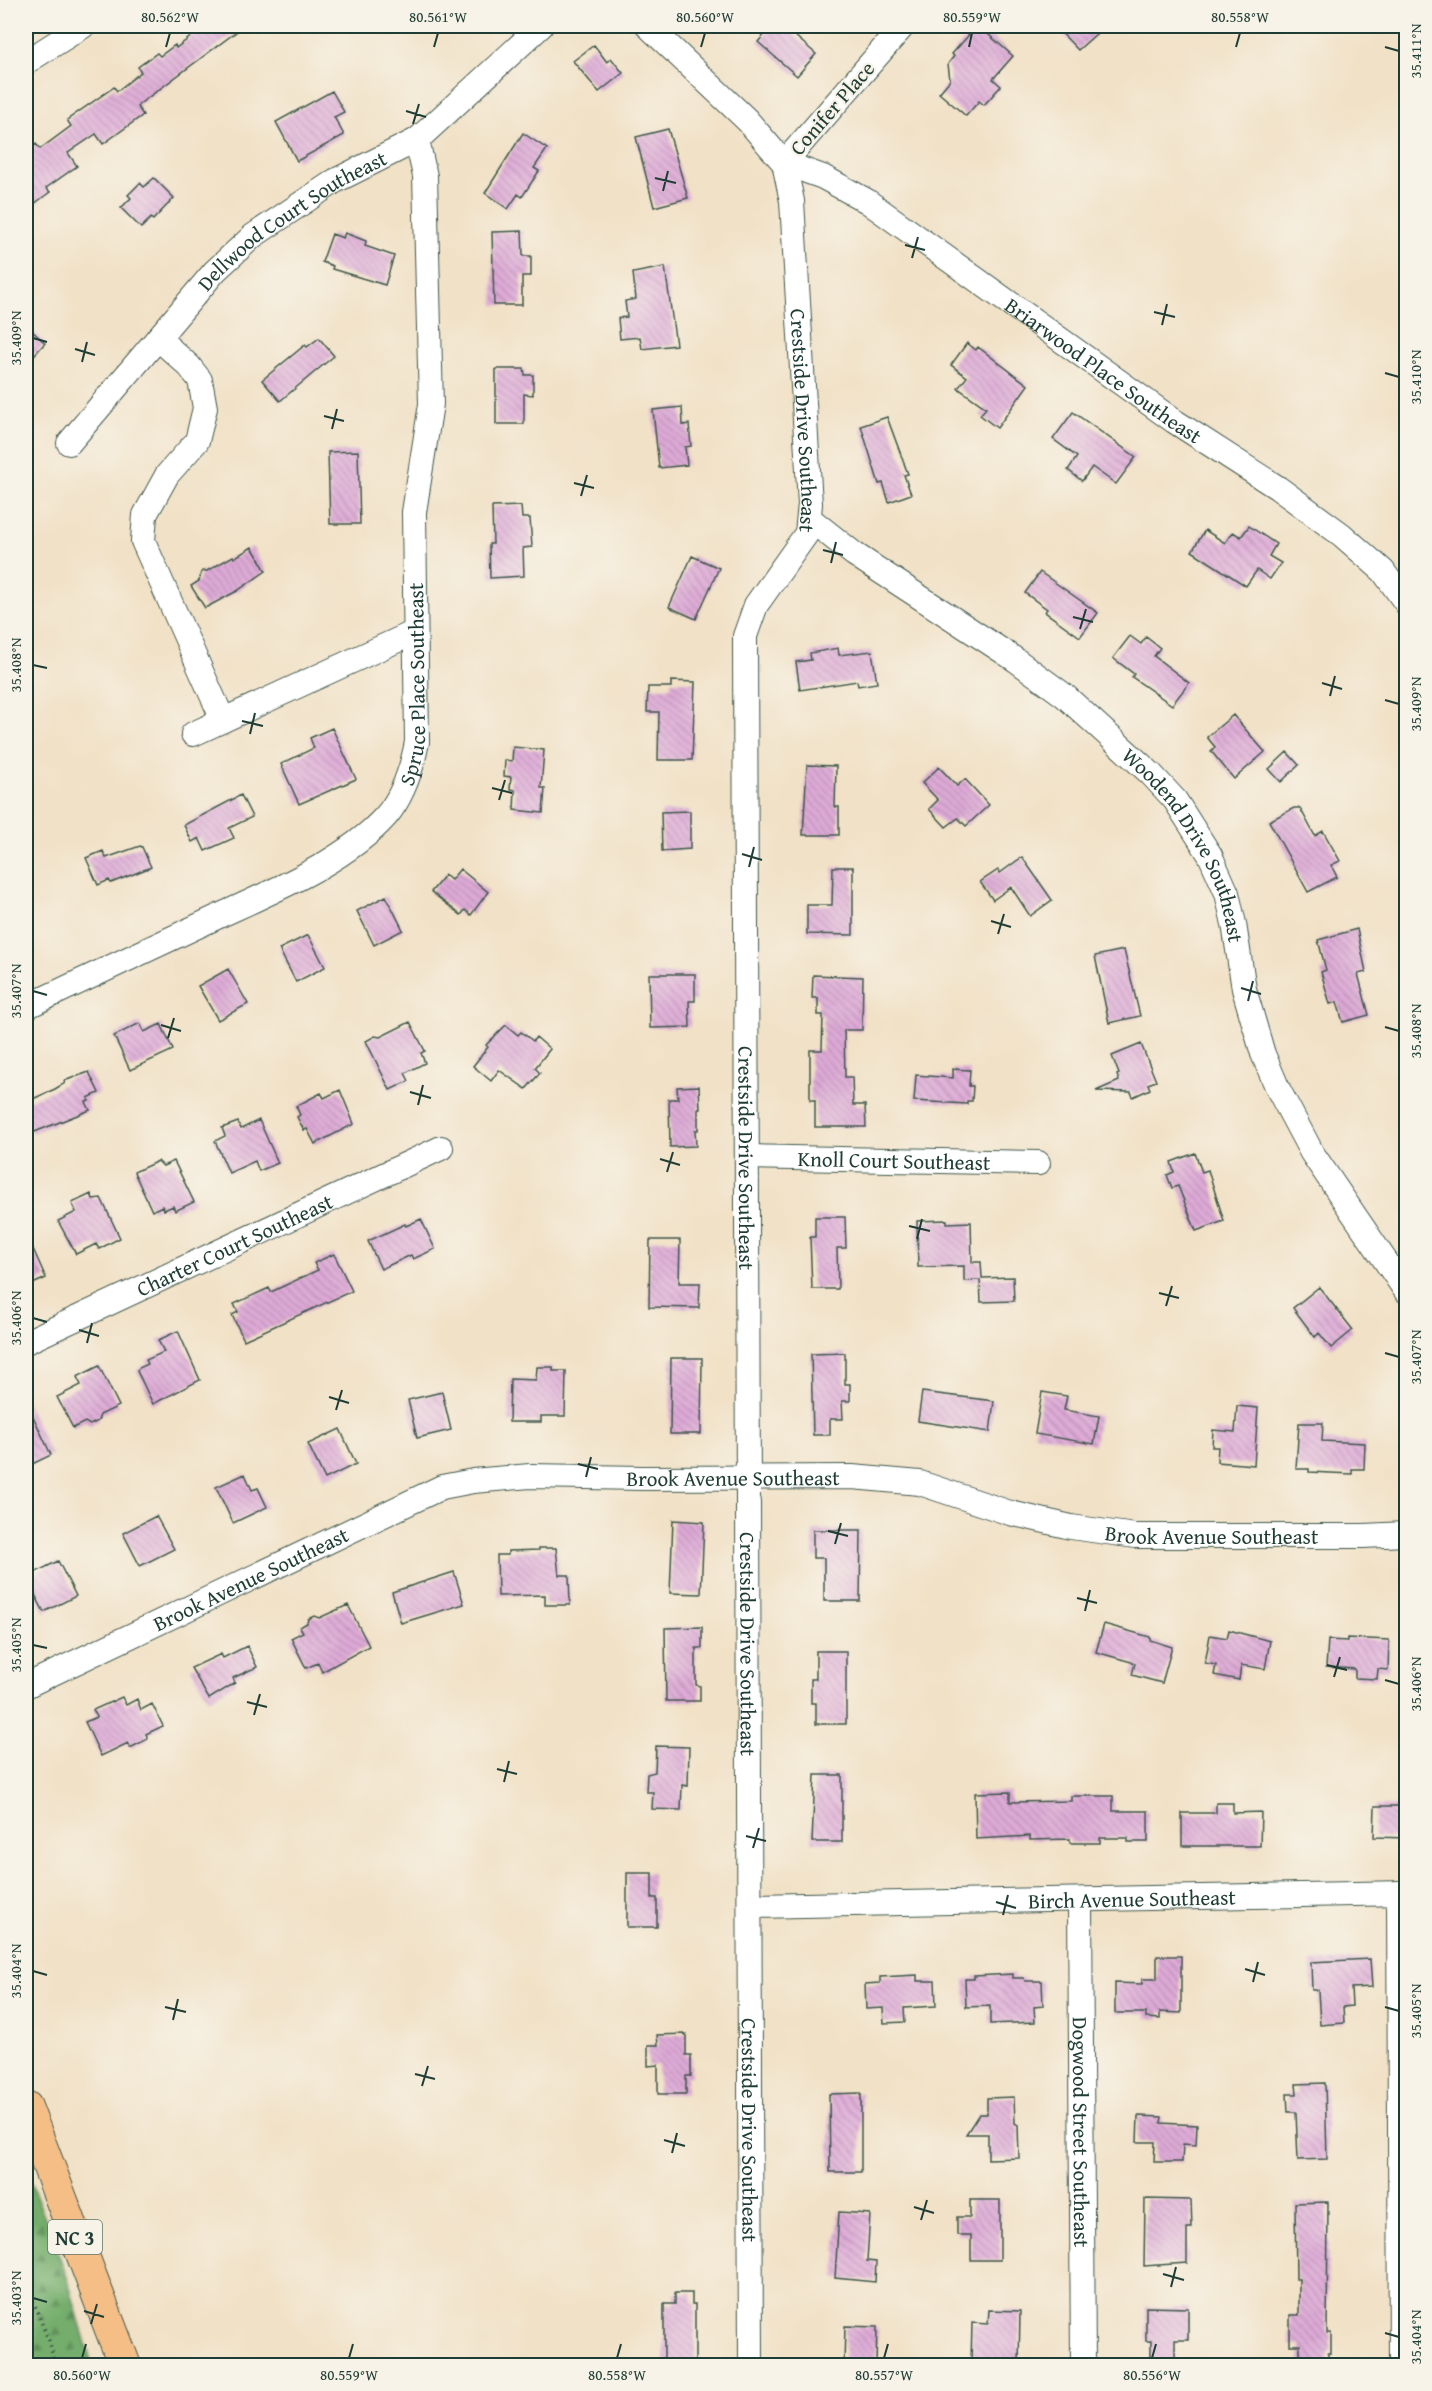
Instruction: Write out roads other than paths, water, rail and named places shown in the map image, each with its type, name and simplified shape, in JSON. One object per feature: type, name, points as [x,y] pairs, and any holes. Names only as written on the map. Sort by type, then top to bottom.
[{"type":"main road","name":"NC 3","points":[[26,2107],[124,2366]]},
{"type":"street","points":[[26,62],[82,26]]},
{"type":"street","name":"Dellwood Court Southeast","points":[[69,442],[215,271],[254,236],[335,181],[417,140],[541,26]]},
{"type":"street","name":"Crestside Drive Southeast","points":[[648,26],[747,120],[784,163],[792,201],[810,519],[807,533],[756,605],[745,636],[750,1477],[751,2366]]},
{"type":"street","name":"Conifer Place","points":[[784,163],[903,26]]},
{"type":"street","name":"Spruce Place Southeast","points":[[26,1007],[312,872],[361,838],[386,816],[401,794],[412,767],[417,742],[414,512],[431,404],[425,176],[417,140]]},
{"type":"street","name":"Briarwood Place Southeast","points":[[784,163],[823,177],[867,201],[1174,421],[1278,488],[1366,554],[1383,571],[1407,603]]},
{"type":"street","points":[[158,338],[189,366],[200,380],[205,408],[197,441],[167,475],[145,515],[143,541],[224,720]]},
{"type":"street","name":"Woodend Drive Southeast","points":[[810,519],[854,554],[1016,660],[1065,696],[1151,774],[1175,800],[1210,855],[1227,893],[1244,989],[1263,1054],[1278,1089],[1312,1153],[1407,1291]]},
{"type":"street","points":[[193,734],[415,632]]},
{"type":"street","name":"Charter Court Southeast","points":[[26,1342],[441,1148]]},
{"type":"street","name":"Knoll Court Southeast","points":[[748,1157],[1038,1162]]},
{"type":"street","name":"Brook Avenue Southeast","points":[[26,1686],[442,1487],[473,1481],[530,1476],[852,1477],[920,1484],[1010,1513],[1071,1527],[1135,1536],[1407,1534]]},
{"type":"street","points":[[1401,2366],[1403,1893]]},
{"type":"street","name":"Birch Avenue Southeast","points":[[750,1906],[1403,1893]]},
{"type":"street","name":"Dogwood Street Southeast","points":[[1080,1900],[1083,2366]]}]
